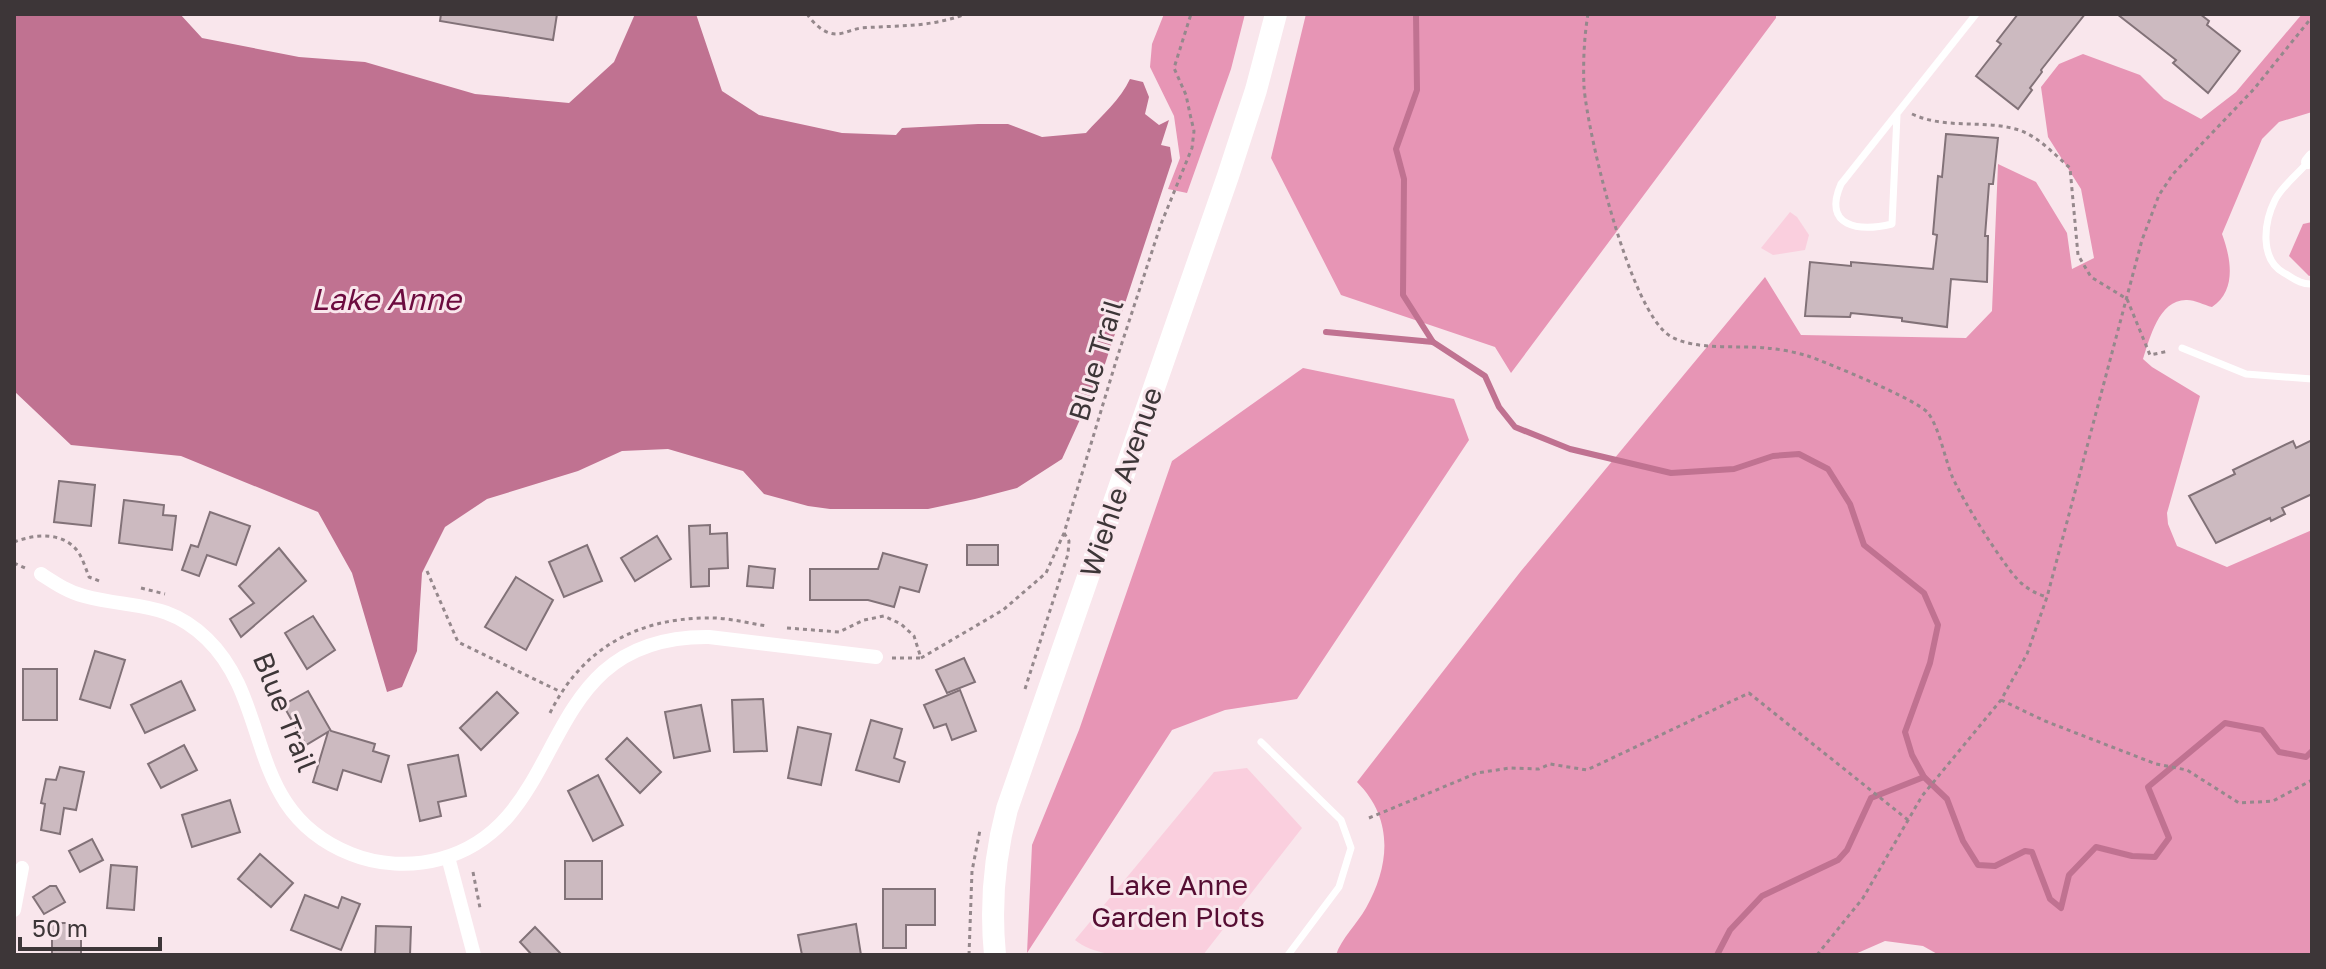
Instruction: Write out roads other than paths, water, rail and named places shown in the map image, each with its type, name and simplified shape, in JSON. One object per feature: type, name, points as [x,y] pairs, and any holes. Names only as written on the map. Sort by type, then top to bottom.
[{"type":"main road","name":"Wiehle Avenue","points":[[995,955],[993,877],[1007,809],[1228,176],[1256,90],[1276,14]]},
{"type":"street","points":[[41,574],[82,596],[142,604],[166,612],[207,639],[223,657],[236,680],[273,783],[286,805],[319,837],[361,858],[385,863],[411,864],[448,857],[473,846],[494,830],[512,813],[580,697],[606,669],[637,650],[660,641],[709,637],[876,657]]},
{"type":"street","points":[[448,857],[474,955]]},
{"type":"street","points":[[14,910],[22,868]]},
{"type":"lane","points":[[1899,112],[1892,224],[1879,227],[1847,224],[1838,216],[1834,201],[1841,184],[1976,14]]},
{"type":"lane","points":[[2310,160],[2276,198],[2268,222],[2266,248],[2279,270],[2304,285],[2312,284]]},
{"type":"lane","points":[[2182,348],[2246,374],[2312,379]]},
{"type":"lane","points":[[1261,742],[1341,820],[1351,848],[1339,887],[1288,955]]},
{"type":"water","name":"Lake Anne","points":[[14,14],[180,14],[202,38],[299,57],[365,62],[475,94],[569,103],[614,62],[635,14],[696,14],[722,91],[759,115],[842,133],[896,135],[902,128],[1008,124],[1042,137],[1086,133],[1116,100],[1130,79],[1143,82],[1149,97],[1145,114],[1159,125],[1169,120],[1161,145],[1170,147],[1172,161],[1104,367],[1062,459],[1017,488],[975,499],[928,509],[830,509],[764,494],[743,471],[668,449],[622,451],[578,471],[487,499],[445,527],[422,573],[417,651],[402,687],[387,692],[352,573],[318,512],[181,456],[71,445],[14,391]]},
{"type":"waterway","points":[[1416,14],[1417,90],[1396,149],[1404,179],[1403,295],[1433,342]]},
{"type":"waterway","points":[[1326,332],[1433,342],[1485,376],[1499,407],[1515,427],[1570,449],[1671,473],[1734,469],[1773,456],[1799,454],[1828,469],[1850,504],[1864,545],[1924,593],[1938,625],[1930,663],[1905,732],[1912,755],[1924,777],[1947,799],[1963,841],[1978,865],[1995,866],[2025,851],[2032,852],[2050,899],[2061,908],[2069,875],[2096,847],[2132,856],[2155,857],[2169,838],[2148,787],[2225,723],[2262,730],[2279,752],[2306,757],[2312,751]]},
{"type":"waterway","points":[[1717,955],[1730,930],[1762,896],[1838,860],[1847,850],[1871,798],[1924,777]]},
{"type":"park label","name":"Lake Anne Garden Plots","points":[[1178,901]]}]
